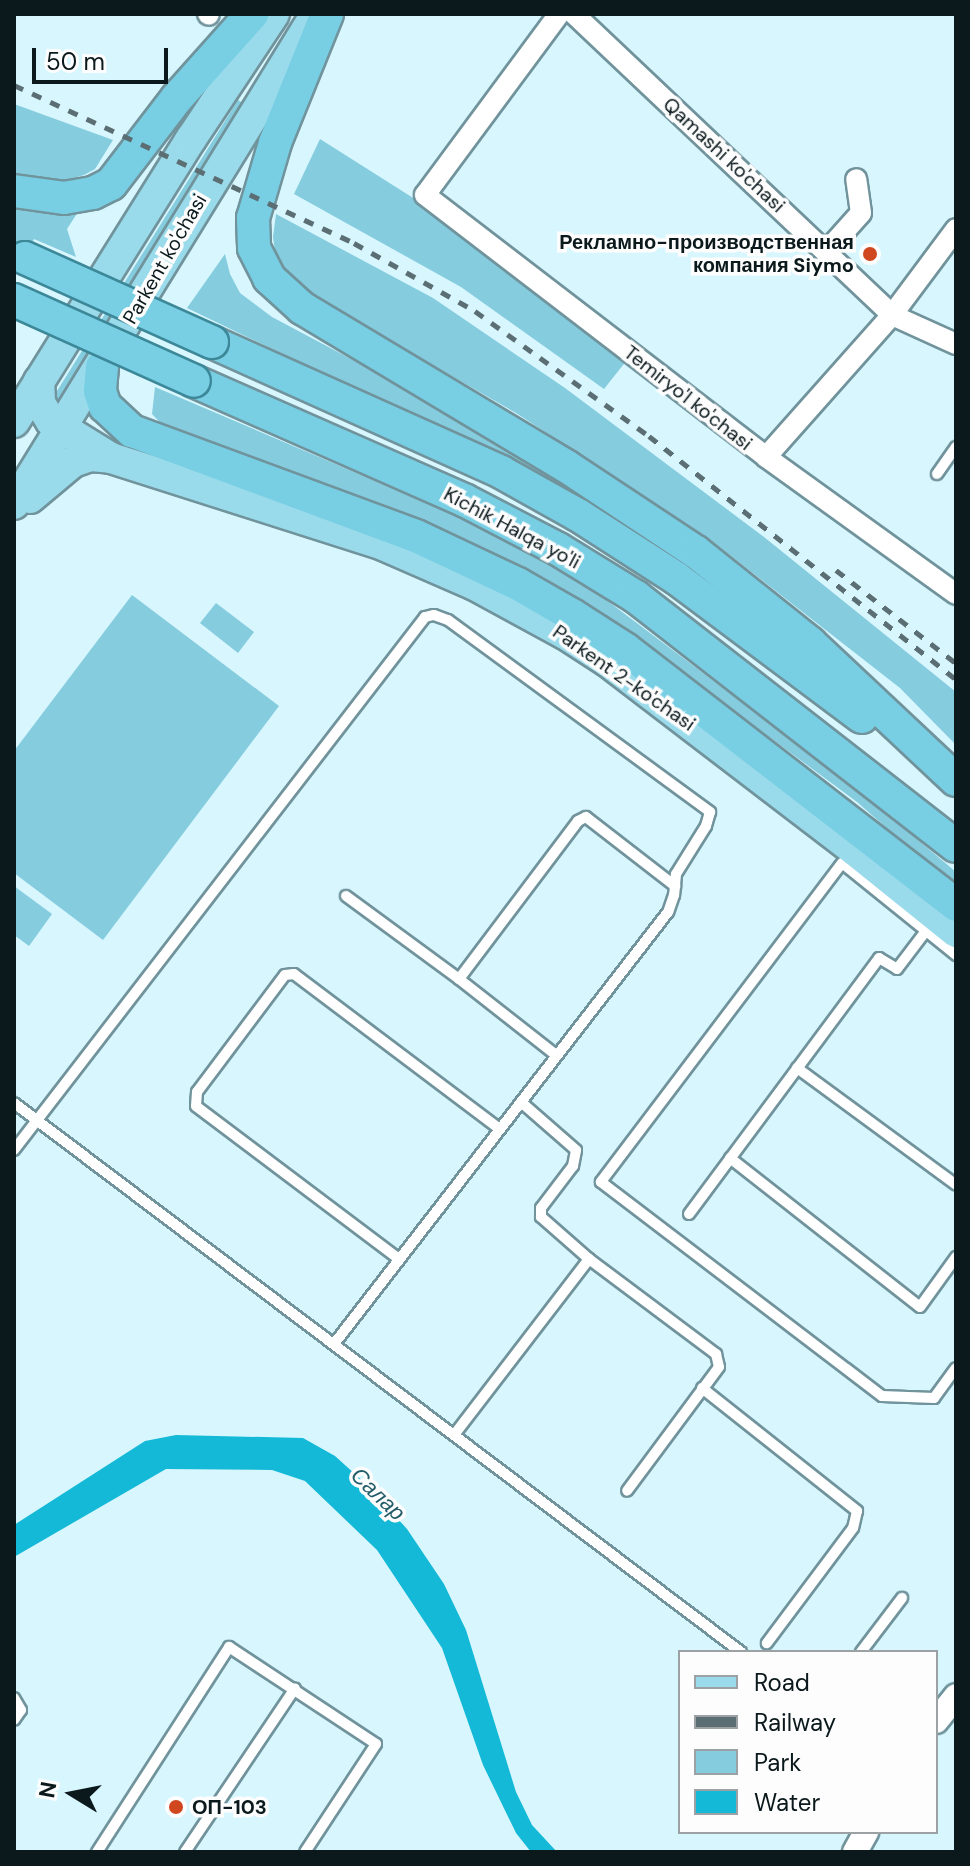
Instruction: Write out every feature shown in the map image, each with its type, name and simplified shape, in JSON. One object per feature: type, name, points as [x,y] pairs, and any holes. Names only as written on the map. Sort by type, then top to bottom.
[{"type":"highway","points":[[14,191],[64,198],[93,193],[111,184],[194,77],[252,14]]},
{"type":"highway","points":[[327,14],[275,143],[253,218],[254,248],[269,278],[302,308],[566,466],[696,552],[810,643],[956,780]]},
{"type":"highway","name":"Kichik Halqa yo'li","points":[[20,256],[501,472],[578,515],[688,587],[956,790]]},
{"type":"highway","name":"Kichik Halqa yo'li","points":[[14,300],[464,500],[558,549],[636,597],[956,846]]},
{"type":"highway","points":[[102,367],[100,391],[105,406],[132,431],[416,536],[518,584],[625,649],[950,914]]},
{"type":"main road","name":"Parkent ko'chasi","points":[[14,422],[274,14]]},
{"type":"main road","name":"Parkent ko'chasi","points":[[14,504],[102,367],[205,191],[316,14]]},
{"type":"main road","name":"Parkent 2-ko'chasi","points":[[39,381],[42,410],[62,430],[111,458],[371,541],[520,608],[607,661],[950,914]]},
{"type":"main road","name":"Parkent 2-ko'chasi","points":[[14,513],[73,462],[90,456],[111,458]]},
{"type":"street","name":"Temiryo'l ko'chasi","points":[[559,14],[425,195],[766,457],[956,594]]},
{"type":"street","name":"Qamashi ko'chasi","points":[[574,14],[892,315],[956,344]]},
{"type":"street","points":[[826,252],[861,213],[856,179]]},
{"type":"street","points":[[766,457],[892,315],[956,229]]},
{"type":"street","points":[[938,1718],[956,1696]]},
{"type":"lane","points":[[937,474],[956,447]]},
{"type":"lane","points":[[14,1150],[425,617],[434,615],[448,620],[710,812],[706,826],[676,874],[668,912],[334,1344]]},
{"type":"lane","points":[[459,979],[578,821],[586,817],[675,886]]},
{"type":"lane","points":[[956,955],[842,863],[601,1182],[882,1396],[934,1398],[956,1368]]},
{"type":"lane","points":[[346,896],[556,1055]]},
{"type":"lane","points":[[689,1214],[879,958],[897,969],[950,914]]},
{"type":"lane","points":[[399,1259],[196,1106],[197,1092],[285,975],[294,974],[500,1129]]},
{"type":"lane","points":[[797,1068],[956,1185]]},
{"type":"lane","points":[[521,1102],[576,1150],[573,1166],[541,1208],[541,1217],[589,1259],[716,1354],[719,1367],[627,1491]]},
{"type":"lane","points":[[14,1103],[738,1650]]},
{"type":"lane","points":[[730,1158],[920,1307],[956,1257]]},
{"type":"lane","points":[[454,1435],[589,1259]]},
{"type":"lane","points":[[702,1388],[857,1511],[853,1528],[767,1643]]},
{"type":"lane","points":[[863,1650],[902,1598]]},
{"type":"lane","points":[[97,1852],[229,1647],[376,1744],[305,1852]]},
{"type":"lane","points":[[185,1852],[295,1688]]},
{"type":"lane","points":[[14,1698],[21,1710],[14,1720]]},
{"type":"green space","points":[[238,100],[246,105],[61,404],[52,399]]},
{"type":"green space","points":[[14,104],[113,140],[95,169],[84,175],[57,183],[14,176]]},
{"type":"green space","points":[[320,139],[429,208],[627,360],[604,389],[461,287],[294,194]]},
{"type":"green space","points":[[14,206],[56,215],[78,212],[67,229],[76,257],[34,239],[29,250],[14,243]]},
{"type":"green space","points":[[276,214],[433,298],[565,388],[764,537],[956,692],[956,745],[900,688],[708,538],[516,413],[307,293],[284,273],[276,258],[273,237]]},
{"type":"green space","points":[[225,254],[230,274],[240,293],[272,317],[451,412],[577,489],[726,594],[497,457],[187,308]]},
{"type":"green space","points":[[155,387],[511,539],[593,590],[862,793],[956,872],[956,889],[857,802],[772,739],[645,647],[543,583],[485,549],[420,520],[293,474],[173,436],[152,414]]},
{"type":"green space","points":[[132,595],[279,706],[103,940],[14,873],[14,751]]},
{"type":"green space","points":[[216,603],[254,632],[238,653],[200,623]]},
{"type":"green space","points":[[14,886],[52,914],[29,946],[14,935]]},
{"type":"water","name":"Салар","points":[[176,1435],[303,1438],[335,1456],[366,1484],[407,1529],[444,1584],[466,1630],[516,1792],[532,1825],[557,1852],[531,1852],[516,1833],[483,1765],[442,1648],[377,1550],[305,1481],[272,1470],[166,1469],[14,1557],[14,1525],[145,1441]]},
{"type":"railway","points":[[14,85],[354,243],[475,311],[649,436],[956,679]]},
{"type":"railway","points":[[836,570],[956,663]]},
{"type":"place","name":"Рекламно-производственная компания Siymo","points":[[870,254]]},
{"type":"place","name":"ОП-103","points":[[176,1807]]}]
